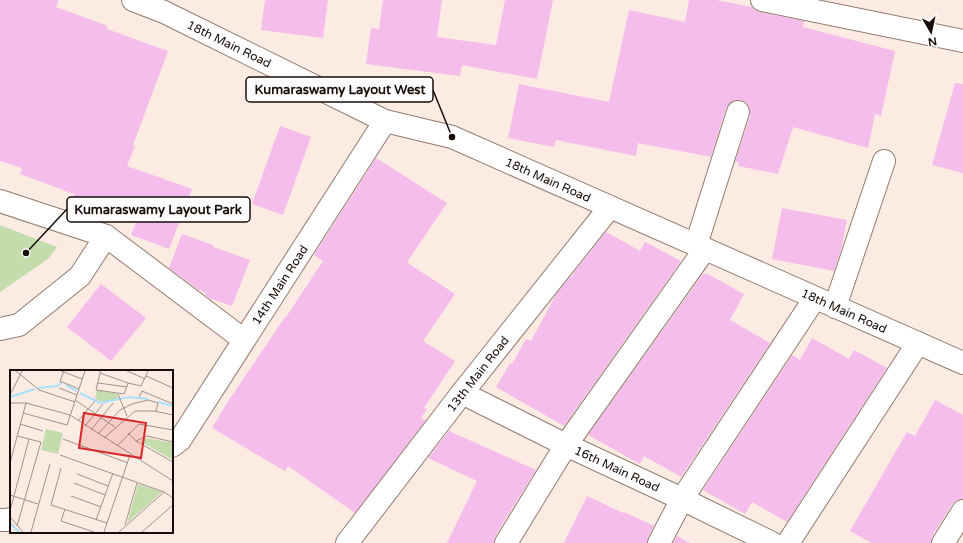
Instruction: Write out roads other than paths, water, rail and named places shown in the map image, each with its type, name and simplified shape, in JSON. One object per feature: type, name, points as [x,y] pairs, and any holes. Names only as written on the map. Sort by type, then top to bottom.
[{"type":"street","name":"18th Main Road","points":[[133,0],[165,6],[385,121],[452,137],[963,363]]},
{"type":"street","points":[[762,0],[963,41]]},
{"type":"street","points":[[506,543],[566,445],[700,247],[738,112]]},
{"type":"street","name":"14th Main Road","points":[[173,445],[180,440],[385,121]]},
{"type":"street","points":[[835,307],[884,161]]},
{"type":"street","points":[[0,201],[106,236],[244,340]]},
{"type":"street","name":"13th Main Road","points":[[346,543],[462,393],[610,207]]},
{"type":"street","points":[[0,329],[19,325],[80,276],[106,236]]},
{"type":"street","points":[[659,543],[682,499],[815,298]]},
{"type":"street","points":[[788,543],[918,343]]},
{"type":"street","name":"16th Main Road","points":[[462,393],[566,445],[772,543]]},
{"type":"street","points":[[943,543],[963,511]]},
{"type":"street","points":[[0,520],[10,519]]},
{"type":"place","name":"Kumaraswamy Layout West","points":[[452,137]]},
{"type":"place","name":"Kumaraswamy Layout Park","points":[[26,253]]}]
